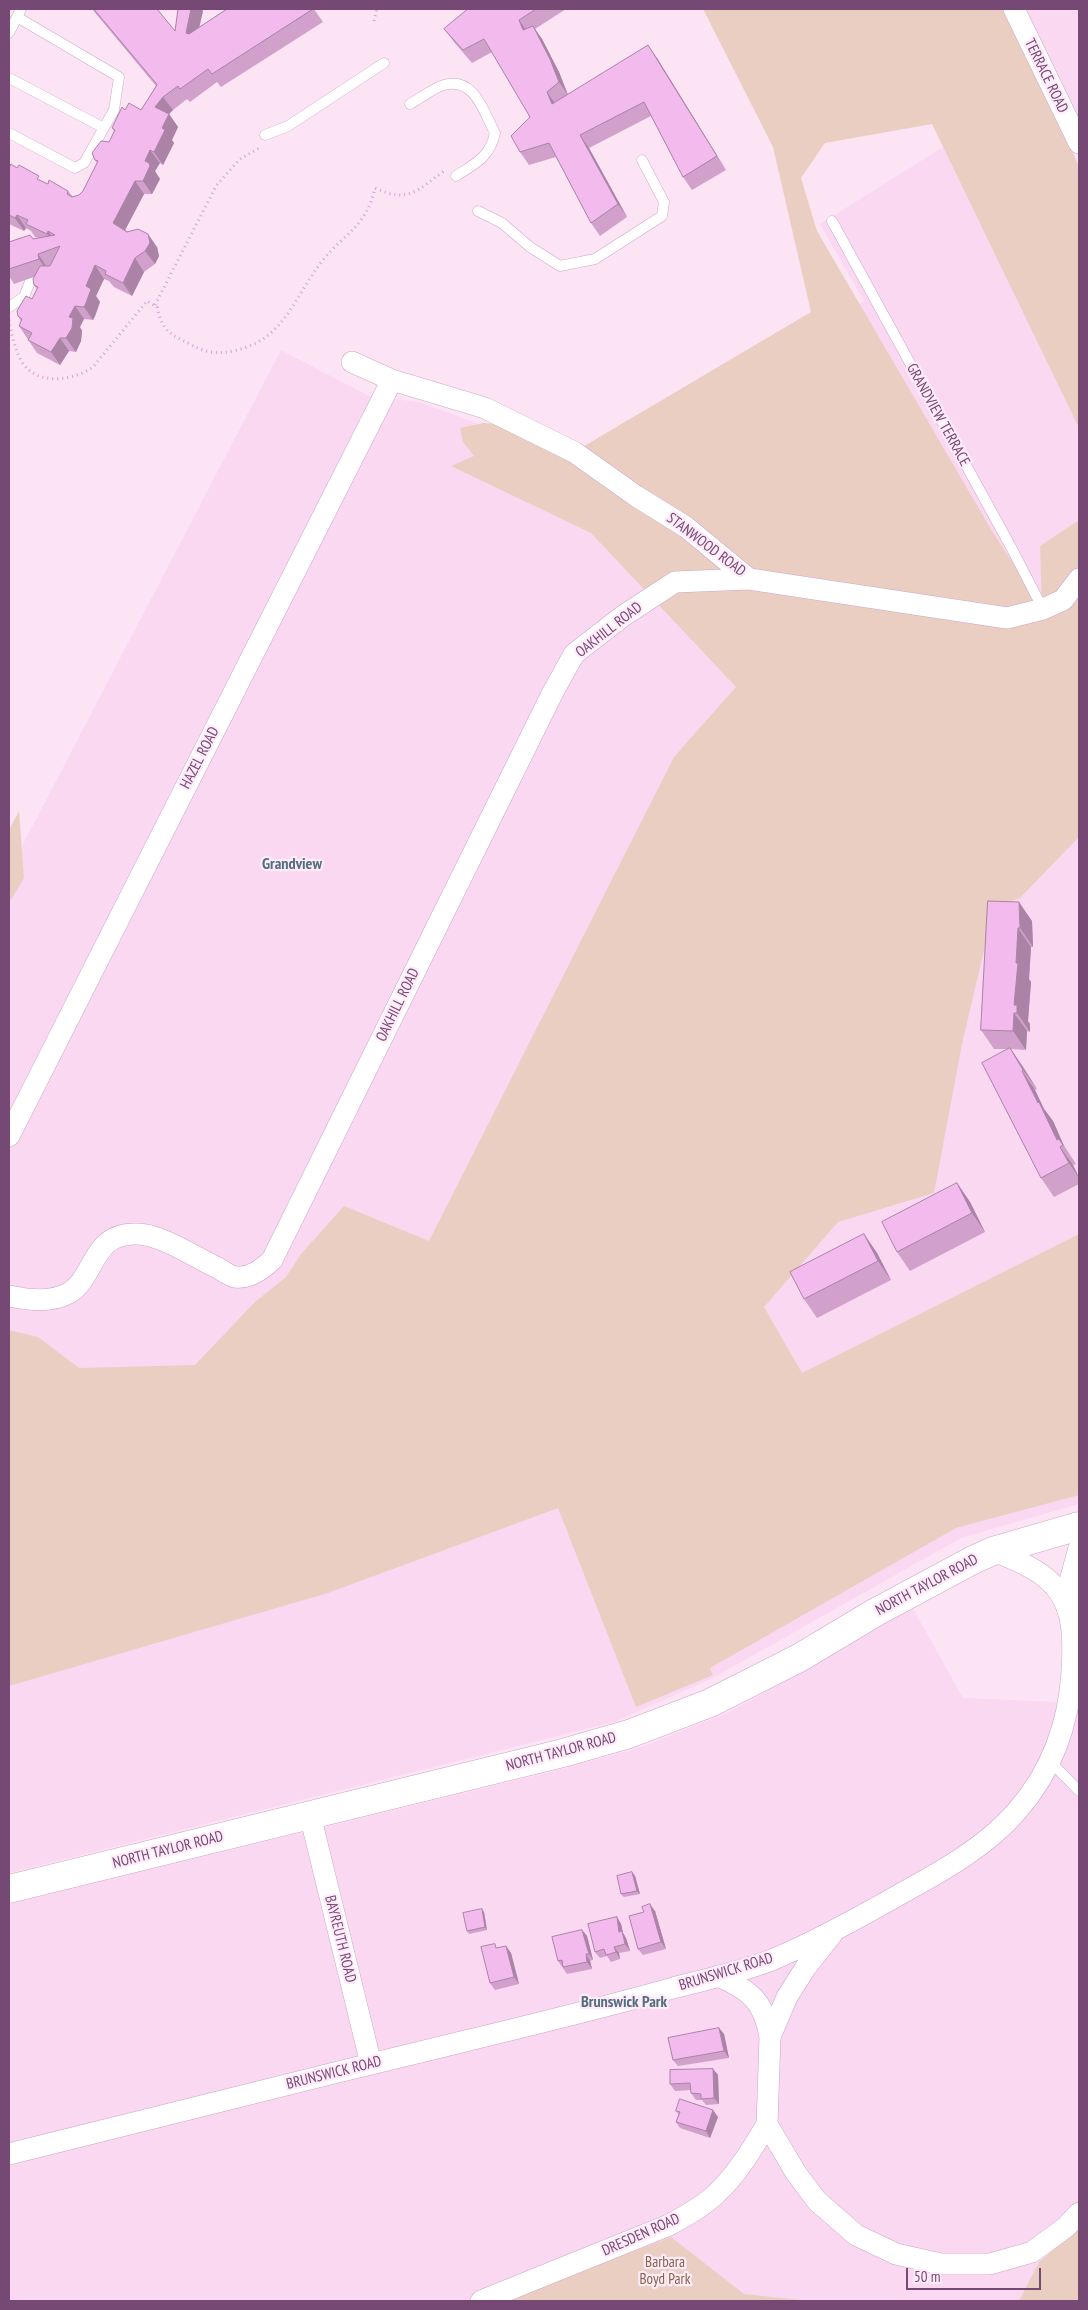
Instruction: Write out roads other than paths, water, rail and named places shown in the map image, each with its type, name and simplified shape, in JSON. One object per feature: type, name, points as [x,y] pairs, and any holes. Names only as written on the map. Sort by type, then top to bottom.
[{"type":"street","name":"TERRACE ROAD","points":[[1014,9],[1079,143]]},
{"type":"street","name":"STANWOOD ROAD","points":[[352,362],[392,380],[485,408],[574,452],[636,496],[686,527],[749,579],[1007,618],[1043,609],[1063,600],[1079,579]]},
{"type":"street","name":"HAZEL ROAD","points":[[9,1136],[392,380]]},
{"type":"street","name":"OAKHILL ROAD","points":[[9,1296],[44,1300],[70,1292],[79,1283],[94,1256],[107,1243],[122,1235],[138,1234],[154,1237],[236,1277],[257,1273],[272,1260],[553,692],[574,654],[624,616],[675,582],[749,579]]},
{"type":"street","name":"NORTH TAYLOR ROAD","points":[[9,1889],[563,1753],[675,1718],[710,1703],[799,1658],[876,1612],[993,1551],[1079,1526]]},
{"type":"street","points":[[1075,1624],[1068,1588],[1079,1548]]},
{"type":"street","name":"BRUNSWICK ROAD","points":[[9,2154],[623,2002],[771,1960],[833,1932],[941,1871],[989,1839],[1018,1811],[1054,1752],[1070,1697],[1075,1624],[1060,1593],[1050,1580],[1035,1569],[993,1551]]},
{"type":"street","points":[[1054,1752],[1079,1719]]},
{"type":"street","name":"BAYREUTH ROAD","points":[[310,1815],[371,2064]]},
{"type":"street","points":[[770,2037],[787,1997],[806,1967],[833,1932]]},
{"type":"street","points":[[718,1976],[739,1985],[753,1997],[766,2017],[770,2037],[767,2124],[796,2173],[817,2201],[856,2234],[896,2254],[940,2264],[990,2264],[1032,2252],[1066,2227],[1079,2213]]},
{"type":"street","name":"DRESDEN ROAD","points":[[481,2301],[669,2226],[698,2208],[717,2193],[736,2171],[767,2124]]},
{"type":"lane","points":[[9,33],[19,13],[119,77],[114,110],[84,163],[75,168],[9,133]]},
{"type":"lane","points":[[265,135],[288,126],[384,63]]},
{"type":"lane","points":[[9,78],[104,128]]},
{"type":"lane","points":[[410,104],[444,85],[462,84],[473,92],[495,133],[492,148],[479,161],[456,176]]},
{"type":"lane","points":[[478,211],[502,222],[530,247],[560,266],[595,258],[662,216],[664,202],[642,160]]},
{"type":"lane","name":"GRANDVIEW TERRACE","points":[[832,222],[1012,549],[1043,609]]},
{"type":"lane","points":[[9,308],[24,297],[31,279]]},
{"type":"lane","points":[[1054,1752],[1079,1790]]},
{"type":"district","name":"Grandview","points":[[292,864]]},
{"type":"district","name":"Brunswick Park","points":[[624,2002]]},
{"type":"park label","name":"Barbara Boyd Park","points":[[665,2272]]}]
